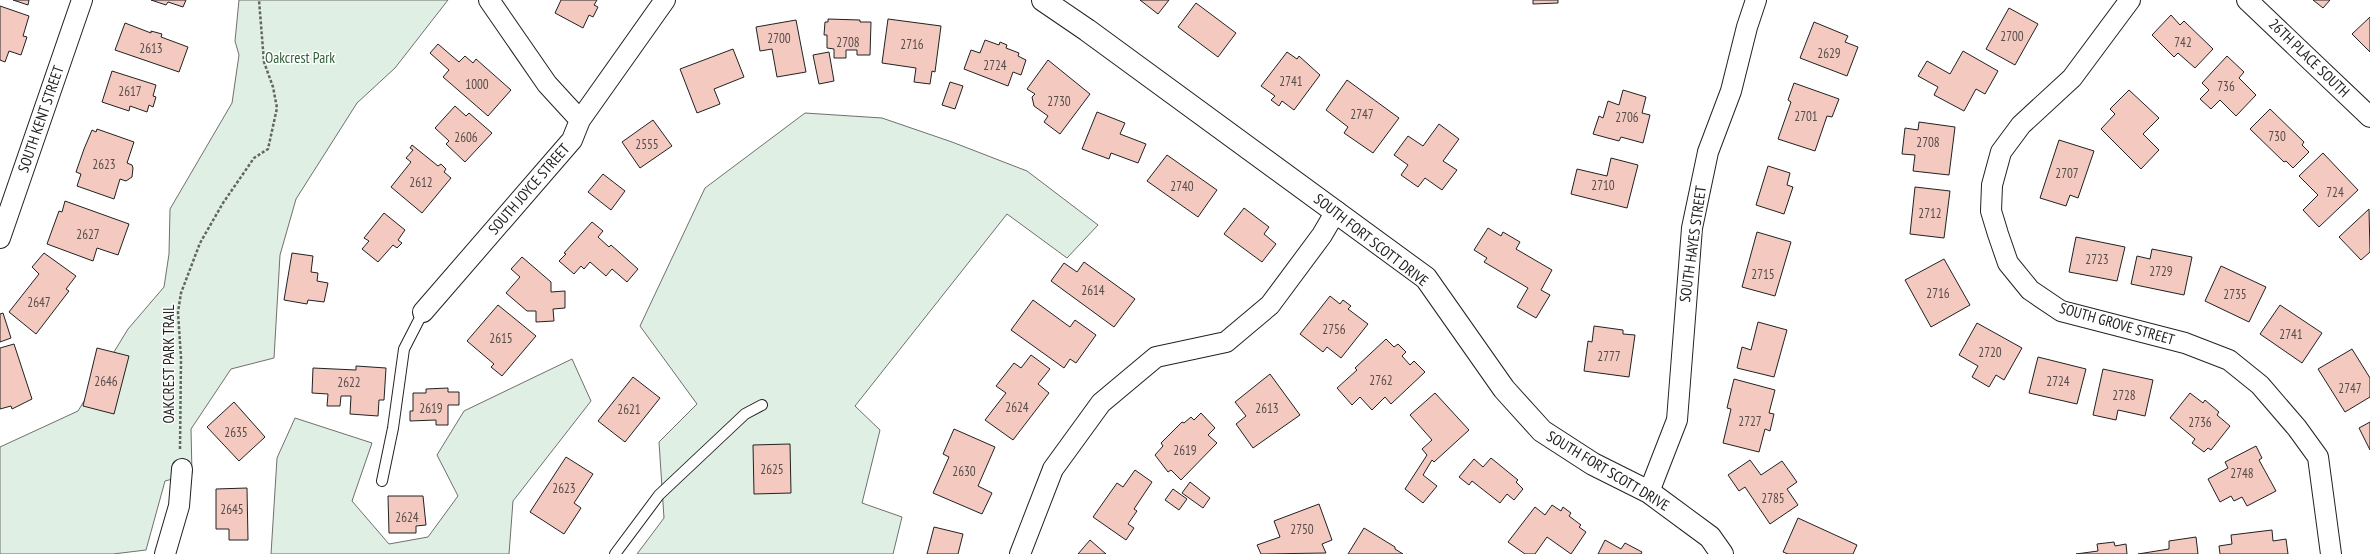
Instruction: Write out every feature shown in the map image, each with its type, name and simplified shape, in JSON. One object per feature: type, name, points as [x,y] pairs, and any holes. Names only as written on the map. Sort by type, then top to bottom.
[{"type":"street","name":"SOUTH KENT STREET","points":[[0,238],[82,0]]},
{"type":"street","points":[[489,0],[547,84],[580,120]]},
{"type":"street","name":"SOUTH JOYCE STREET","points":[[423,312],[572,140],[580,120],[665,0]]},
{"type":"street","name":"SOUTH FORT SCOTT DRIVE","points":[[1043,0],[1087,30],[1426,278],[1504,389],[1542,431],[1594,464],[1649,492],[1710,537],[1722,554]]},
{"type":"street","name":"SOUTH HAYES STREET","points":[[1649,492],[1677,420],[1692,228],[1708,152],[1732,91],[1747,27],[1756,0]]},
{"type":"street","name":"SOUTH GROVE STREET","points":[[2130,0],[2072,78],[2021,125],[2001,152],[1992,185],[1991,211],[2008,263],[2030,290],[2061,311],[2185,343],[2229,360],[2260,385],[2298,428],[2318,457],[2331,554]]},
{"type":"street","name":"26TH PLACE SOUTH","points":[[2247,0],[2370,117]]},
{"type":"street","points":[[1020,554],[1053,469],[1101,403],[1156,357],[1226,342],[1270,304],[1322,235],[1336,211]]},
{"type":"street","points":[[164,554],[179,506],[182,469]]},
{"type":"lane","points":[[382,481],[393,428],[404,349],[423,312]]},
{"type":"lane","points":[[615,554],[659,495],[744,414],[762,404]]},
{"type":"path","name":"OAKCREST PARK TRAIL","points":[[182,469],[181,358],[178,312],[181,293],[200,243],[224,203],[254,158],[268,149],[277,108],[273,87],[264,62],[259,0]]},
{"type":"green space","name":"Oakcrest Park","points":[[239,0],[448,0],[395,68],[357,103],[296,199],[280,255],[274,358],[231,369],[191,429],[192,474],[165,481],[146,550],[113,554],[0,554],[0,447],[78,411],[128,329],[164,287],[169,254],[170,209],[232,103],[239,55],[235,41]]},
{"type":"green space","points":[[805,113],[882,118],[952,142],[1027,171],[1098,225],[1067,258],[1007,214],[855,406],[880,430],[862,503],[902,517],[893,554],[637,554],[664,518],[659,442],[697,404],[640,326],[705,188]]},
{"type":"green space","points":[[572,359],[591,401],[513,501],[509,554],[271,554],[277,458],[295,418],[372,443],[352,501],[389,544],[428,537],[458,496],[437,455],[464,411]]},
{"type":"building","points":[[13,0],[29,0],[28,5]]},
{"type":"building","points":[[151,0],[186,0],[183,7],[168,2],[166,5]]},
{"type":"building","points":[[561,0],[597,0],[594,5],[598,7],[593,17],[589,15],[583,28],[555,13]]},
{"type":"building","points":[[1140,0],[1169,0],[1158,14]]},
{"type":"building","points":[[1533,0],[1558,0],[1558,3],[1533,4]]},
{"type":"building","points":[[2313,0],[2330,0],[2323,8]]},
{"type":"building","points":[[1196,3],[1236,33],[1218,57],[1178,27]]},
{"type":"building","points":[[0,6],[29,16],[23,36],[27,37],[21,55],[9,51],[5,62],[0,60]]},
{"type":"building","points":[[2009,8],[2038,24],[2015,65],[1986,49]]},
{"type":"building","points":[[2171,15],[2180,25],[2184,21],[2213,49],[2195,68],[2178,53],[2174,57],[2152,35]]},
{"type":"building","points":[[2370,17],[2370,52],[2352,34]]},
{"type":"building","points":[[828,19],[860,20],[860,22],[871,22],[870,55],[857,55],[857,50],[846,50],[846,58],[834,58],[834,49],[827,48],[827,35],[824,35],[825,22],[828,22]]},
{"type":"building","points":[[888,19],[941,26],[935,72],[932,71],[930,84],[914,82],[916,68],[882,63]]},
{"type":"building","points":[[796,20],[806,72],[777,77],[772,49],[760,51],[756,27]]},
{"type":"building","points":[[1814,22],[1848,36],[1845,42],[1858,47],[1847,76],[1800,58]]},
{"type":"building","points":[[125,23],[151,33],[151,31],[162,34],[161,37],[188,47],[179,72],[115,50]]},
{"type":"building","points":[[985,40],[999,45],[1000,42],[1007,45],[1006,48],[1019,53],[1018,56],[1026,60],[1021,75],[1013,72],[1008,86],[964,69],[971,50],[980,53]]},
{"type":"building","points":[[438,44],[459,62],[465,56],[473,63],[476,59],[511,90],[488,116],[443,77],[449,70],[430,53]]},
{"type":"building","points":[[733,49],[744,77],[714,89],[720,104],[697,113],[680,69]]},
{"type":"building","points":[[1963,51],[1998,71],[1985,94],[1976,89],[1964,111],[1934,95],[1938,87],[1918,76],[1927,61],[1950,74]]},
{"type":"building","points":[[829,52],[834,81],[819,84],[813,55]]},
{"type":"building","points":[[1287,52],[1297,59],[1299,56],[1320,75],[1294,110],[1282,101],[1279,106],[1271,100],[1275,96],[1261,86]]},
{"type":"building","points":[[2227,56],[2244,72],[2239,78],[2256,95],[2236,116],[2220,100],[2211,109],[2200,99],[2209,90],[2202,83]]},
{"type":"building","points":[[1048,60],[1090,94],[1060,134],[1044,122],[1048,116],[1034,106],[1032,97],[1035,94],[1027,89]]},
{"type":"building","points":[[112,71],[156,85],[153,96],[156,97],[153,107],[149,105],[147,112],[130,106],[129,111],[102,102]]},
{"type":"building","points":[[1347,80],[1399,118],[1373,153],[1344,133],[1348,127],[1326,110]]},
{"type":"building","points":[[950,82],[963,86],[955,109],[942,105]]},
{"type":"building","points":[[1794,83],[1839,99],[1832,117],[1827,116],[1815,151],[1778,139],[1791,102],[1788,100]]},
{"type":"building","points":[[1623,90],[1646,97],[1642,113],[1650,115],[1643,143],[1621,137],[1619,141],[1593,134],[1599,116],[1603,118],[1608,101],[1619,105]]},
{"type":"building","points":[[2129,90],[2159,118],[2143,134],[2159,150],[2141,169],[2101,129],[2115,114],[2110,109]]},
{"type":"building","points":[[455,106],[466,116],[469,113],[492,133],[465,162],[446,144],[449,141],[435,128]]},
{"type":"building","points":[[2270,109],[2304,142],[2302,145],[2309,152],[2293,168],[2286,161],[2284,162],[2250,129]]},
{"type":"building","points":[[1097,112],[1125,123],[1120,134],[1146,144],[1138,163],[1111,153],[1109,159],[1082,149]]},
{"type":"building","points":[[653,120],[672,146],[640,168],[622,142]]},
{"type":"building","points":[[1919,122],[1955,127],[1949,175],[1913,171],[1915,155],[1902,154],[1905,128],[1918,130]]},
{"type":"building","points":[[1439,124],[1459,139],[1443,161],[1457,170],[1442,190],[1425,178],[1418,187],[1401,175],[1408,165],[1394,155],[1408,136],[1423,146]]},
{"type":"building","points":[[97,129],[134,142],[127,163],[132,165],[132,177],[126,181],[120,179],[114,199],[77,186],[81,174],[76,172],[84,149],[92,130],[96,132]]},
{"type":"building","points":[[2059,140],[2094,151],[2078,198],[2070,195],[2066,206],[2040,198]]},
{"type":"building","points":[[412,145],[438,166],[441,164],[446,169],[444,172],[451,178],[422,213],[391,187],[411,162],[406,158],[413,150],[410,148]]},
{"type":"building","points":[[2323,153],[2358,190],[2319,227],[2303,210],[2318,195],[2299,176]]},
{"type":"building","points":[[1167,155],[1217,190],[1198,217],[1147,181]]},
{"type":"building","points":[[1611,158],[1638,165],[1627,208],[1571,194],[1577,169],[1607,176]]},
{"type":"building","points":[[1768,166],[1790,173],[1787,185],[1793,187],[1784,214],[1756,205]]},
{"type":"building","points":[[603,174],[625,191],[611,210],[588,192]]},
{"type":"building","points":[[1915,187],[1950,191],[1944,238],[1910,234]]},
{"type":"building","points":[[65,201],[129,224],[118,255],[97,248],[93,261],[47,244],[59,211],[62,212]]},
{"type":"building","points":[[1244,208],[1269,227],[1264,234],[1276,244],[1262,262],[1224,234]]},
{"type":"building","points":[[2369,209],[2370,252],[2361,260],[2339,237]]},
{"type":"building","points":[[384,213],[405,230],[398,240],[402,243],[397,248],[393,245],[378,262],[362,249],[369,241],[364,238]]},
{"type":"building","points":[[592,222],[603,231],[598,237],[609,247],[611,245],[638,269],[627,282],[612,269],[606,276],[590,262],[584,269],[581,266],[574,274],[559,261],[566,254],[564,253]]},
{"type":"building","points":[[1488,228],[1501,236],[1503,232],[1520,242],[1516,249],[1552,270],[1541,290],[1550,295],[1536,318],[1517,307],[1528,288],[1484,262],[1487,258],[1474,250]]},
{"type":"building","points":[[1757,232],[1791,242],[1775,296],[1742,287]]},
{"type":"building","points":[[2076,237],[2125,247],[2117,281],[2069,272]]},
{"type":"building","points":[[2152,249],[2192,257],[2184,295],[2131,284],[2137,256],[2150,259]]},
{"type":"building","points":[[44,253],[76,276],[66,289],[69,291],[36,334],[9,312],[39,274],[32,267]]},
{"type":"building","points":[[292,253],[313,256],[311,272],[318,273],[317,281],[328,283],[324,302],[308,300],[307,304],[284,300]]},
{"type":"building","points":[[522,257],[551,282],[551,292],[565,291],[565,308],[553,309],[554,321],[536,322],[536,311],[527,311],[506,293],[520,277],[511,269]]},
{"type":"building","points":[[1944,259],[1970,305],[1931,327],[1905,280]]},
{"type":"building","points":[[1084,262],[1135,299],[1114,327],[1051,281],[1064,263],[1077,272]]},
{"type":"building","points":[[2221,266],[2266,287],[2249,322],[2205,301]]},
{"type":"building","points":[[1330,296],[1340,304],[1343,300],[1351,306],[1348,309],[1368,324],[1341,358],[1327,347],[1323,352],[1300,334]]},
{"type":"building","points":[[1033,300],[1070,327],[1075,320],[1096,335],[1076,363],[1070,359],[1064,368],[1011,330]]},
{"type":"building","points":[[498,305],[536,336],[502,376],[491,367],[494,364],[467,341]]},
{"type":"building","points":[[2280,305],[2322,333],[2302,363],[2260,334]]},
{"type":"building","points":[[3,313],[11,338],[0,342],[0,314]]},
{"type":"building","points":[[1758,322],[1787,330],[1774,377],[1737,368],[1742,347],[1751,350]]},
{"type":"building","points":[[1977,323],[2022,348],[2004,380],[1996,375],[1989,387],[1972,377],[1978,366],[1959,355]]},
{"type":"building","points":[[1594,326],[1623,330],[1623,334],[1635,335],[1629,377],[1584,371],[1588,341],[1592,342]]},
{"type":"building","points":[[1386,339],[1394,347],[1398,344],[1406,352],[1402,356],[1410,365],[1414,361],[1425,372],[1391,404],[1385,397],[1372,410],[1360,397],[1352,405],[1337,388],[1357,370],[1355,368]]},
{"type":"building","points":[[14,344],[32,399],[12,409],[11,406],[0,409],[0,348]]},
{"type":"building","points":[[97,348],[129,356],[114,414],[83,406]]},
{"type":"building","points":[[2352,349],[2370,378],[2370,397],[2345,412],[2318,369]]},
{"type":"building","points":[[1031,355],[1050,369],[1038,384],[1049,393],[1013,440],[985,420],[1006,393],[996,386],[1014,363],[1021,368]]},
{"type":"building","points":[[2038,357],[2086,369],[2077,404],[2029,393]]},
{"type":"building","points":[[356,366],[386,368],[384,400],[379,400],[378,416],[350,414],[351,396],[341,396],[340,406],[327,406],[328,394],[312,393],[313,368],[356,370]]},
{"type":"building","points":[[2103,369],[2153,380],[2145,416],[2118,410],[2116,420],[2093,415]]},
{"type":"building","points":[[1270,374],[1300,415],[1253,448],[1236,424],[1246,416],[1235,402]]},
{"type":"building","points":[[633,377],[660,398],[625,442],[598,421]]},
{"type":"building","points":[[1734,379],[1775,390],[1769,413],[1774,414],[1770,431],[1765,429],[1759,452],[1723,443],[1731,409],[1727,408]]},
{"type":"building","points":[[448,388],[448,392],[459,392],[459,405],[448,405],[448,425],[436,425],[436,420],[410,421],[410,411],[413,411],[413,393],[426,393],[426,389]]},
{"type":"building","points":[[1435,393],[1469,430],[1434,462],[1432,460],[1423,475],[1437,486],[1423,503],[1405,489],[1427,455],[1422,449],[1432,440],[1410,415]]},
{"type":"building","points":[[2190,393],[2203,403],[2205,400],[2219,412],[2217,415],[2230,426],[2211,450],[2208,448],[2204,452],[2192,443],[2195,439],[2170,418]]},
{"type":"building","points":[[234,402],[265,437],[239,461],[207,427]]},
{"type":"building","points":[[1201,413],[1215,428],[1208,435],[1217,443],[1181,480],[1171,470],[1168,472],[1155,455],[1163,446],[1161,443],[1182,422],[1184,423],[1191,417],[1194,420]]},
{"type":"building","points":[[2370,422],[2370,450],[2359,428]]},
{"type":"building","points":[[954,429],[995,447],[978,486],[992,493],[982,514],[933,493],[949,457],[943,454]]},
{"type":"building","points":[[790,444],[791,493],[754,494],[753,445]]},
{"type":"building","points":[[2256,446],[2262,458],[2259,460],[2276,491],[2247,506],[2242,497],[2234,501],[2231,496],[2220,502],[2208,479],[2228,468],[2225,462]]},
{"type":"building","points":[[566,457],[593,474],[574,503],[581,508],[564,534],[530,512]]},
{"type":"building","points":[[1491,458],[1518,480],[1516,482],[1523,489],[1514,500],[1507,494],[1500,503],[1472,481],[1469,485],[1459,477],[1474,459],[1483,467]]},
{"type":"building","points":[[1750,460],[1761,475],[1782,461],[1797,482],[1787,489],[1798,505],[1770,524],[1745,487],[1739,491],[1728,475]]},
{"type":"building","points":[[1135,470],[1152,482],[1134,509],[1137,511],[1128,524],[1134,528],[1126,540],[1093,517],[1117,483],[1123,487]]},
{"type":"building","points":[[1190,482],[1210,498],[1203,508],[1182,493]]},
{"type":"building","points":[[247,488],[248,540],[229,540],[229,529],[216,529],[216,489]]},
{"type":"building","points":[[1173,489],[1187,499],[1179,510],[1165,500]]},
{"type":"building","points":[[388,496],[423,496],[426,525],[416,526],[416,533],[389,533]]},
{"type":"building","points":[[1319,504],[1332,540],[1322,544],[1326,553],[1261,554],[1257,545],[1280,537],[1274,521]]},
{"type":"building","points":[[1552,505],[1561,511],[1563,507],[1571,513],[1569,516],[1581,525],[1579,527],[1586,532],[1571,554],[1547,537],[1535,554],[1525,554],[1508,542],[1535,507],[1545,515]]},
{"type":"building","points":[[1798,518],[1857,545],[1853,554],[1788,554],[1783,552]]},
{"type":"building","points":[[934,527],[963,534],[958,554],[927,554]]},
{"type":"building","points":[[1364,528],[1395,547],[1395,549],[1403,554],[1348,554]]},
{"type":"building","points":[[2272,530],[2273,541],[2286,539],[2288,554],[2220,554],[2219,546],[2232,544],[2231,535]]},
{"type":"building","points":[[2196,537],[2198,554],[2138,554],[2169,549],[2169,541]]},
{"type":"building","points":[[1090,540],[1106,554],[1078,554]]},
{"type":"building","points":[[1605,540],[1621,549],[1625,543],[1642,552],[1641,554],[1598,554]]},
{"type":"building","points":[[2114,542],[2115,546],[2126,544],[2127,554],[2076,554],[2098,551],[2097,544]]}]
